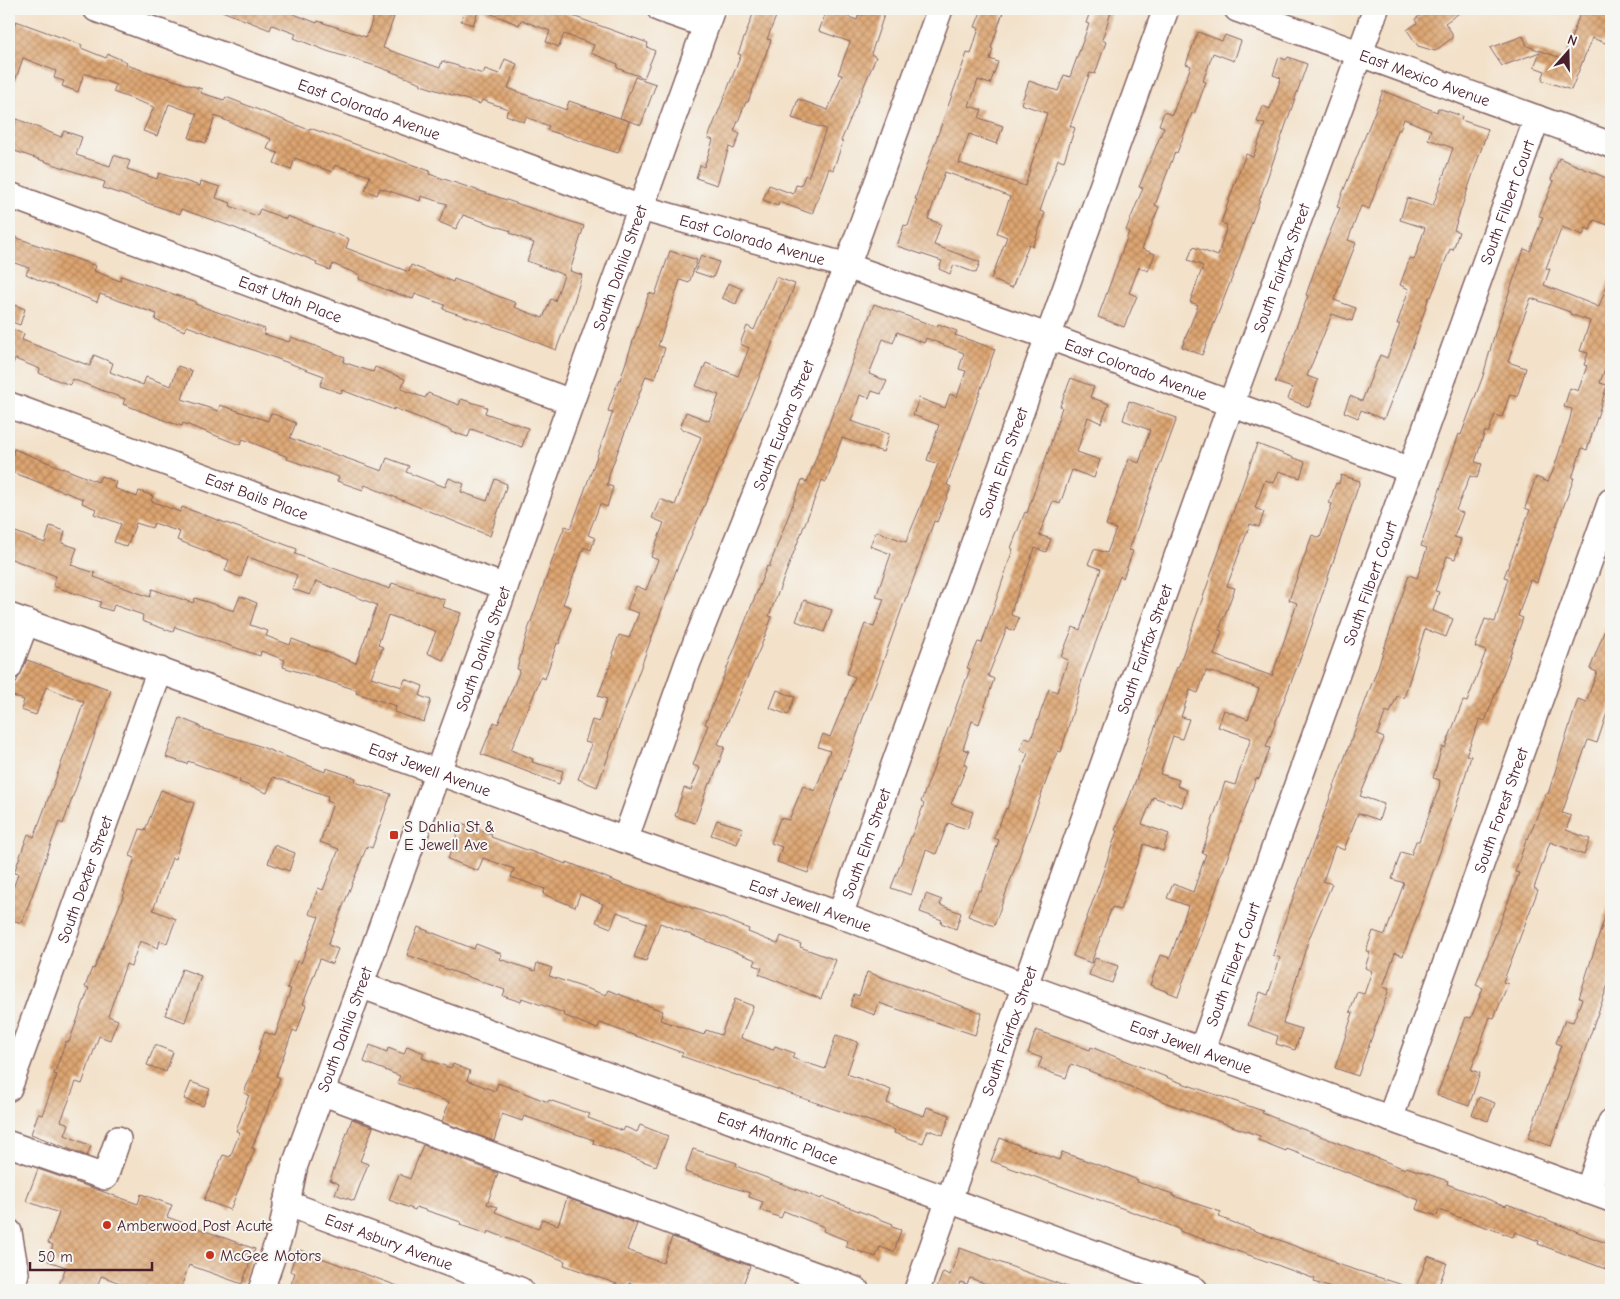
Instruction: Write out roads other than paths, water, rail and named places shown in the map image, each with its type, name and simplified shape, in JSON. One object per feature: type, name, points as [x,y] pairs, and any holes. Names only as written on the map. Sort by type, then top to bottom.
[{"type":"street","name":"East Colorado Avenue","points":[[96,9],[641,208],[847,266],[1047,336],[1410,470]]},
{"type":"street","points":[[660,9],[709,17]]},
{"type":"street","name":"South Eudora Street","points":[[625,840],[688,662],[847,266],[940,9]]},
{"type":"street","name":"South Elm Street","points":[[840,915],[1166,9]]},
{"type":"street","name":"East Mexico Avenue","points":[[1237,9],[1537,118],[1610,140]]},
{"type":"street","name":"South Fairfax Street","points":[[917,1290],[1231,404],[1376,9]]},
{"type":"street","name":"South Dahlia Street","points":[[262,1290],[277,1245],[291,1177],[709,17]]},
{"type":"street","name":"South Filbert Court","points":[[1202,1049],[1537,118]]},
{"type":"street","name":"East Utah Place","points":[[9,195],[571,402]]},
{"type":"street","name":"East Bails Place","points":[[9,405],[505,587]]},
{"type":"street","name":"South Forest Street","points":[[1390,1119],[1611,501]]},
{"type":"street","points":[[9,667],[17,619]]},
{"type":"street","name":"East Jewell Avenue","points":[[17,619],[625,840],[840,915],[1025,986],[1611,1199]]},
{"type":"street","name":"South Dexter Street","points":[[9,1088],[160,670]]},
{"type":"street","name":"East Atlantic Place","points":[[360,985],[1195,1290]]},
{"type":"street","points":[[321,1092],[856,1290]]},
{"type":"street","points":[[1588,1191],[1611,1122]]},
{"type":"street","points":[[9,1144],[105,1177],[118,1139]]},
{"type":"street","name":"East Asbury Avenue","points":[[286,1203],[520,1290]]},
{"type":"street","points":[[9,1232],[16,1273],[12,1290]]},
{"type":"place","name":"S Dahlia St & E Jewell Ave","points":[[394,835]]},
{"type":"place","name":"Amberwood Post Acute","points":[[107,1225]]},
{"type":"place","name":"McGee Motors","points":[[210,1255]]}]
